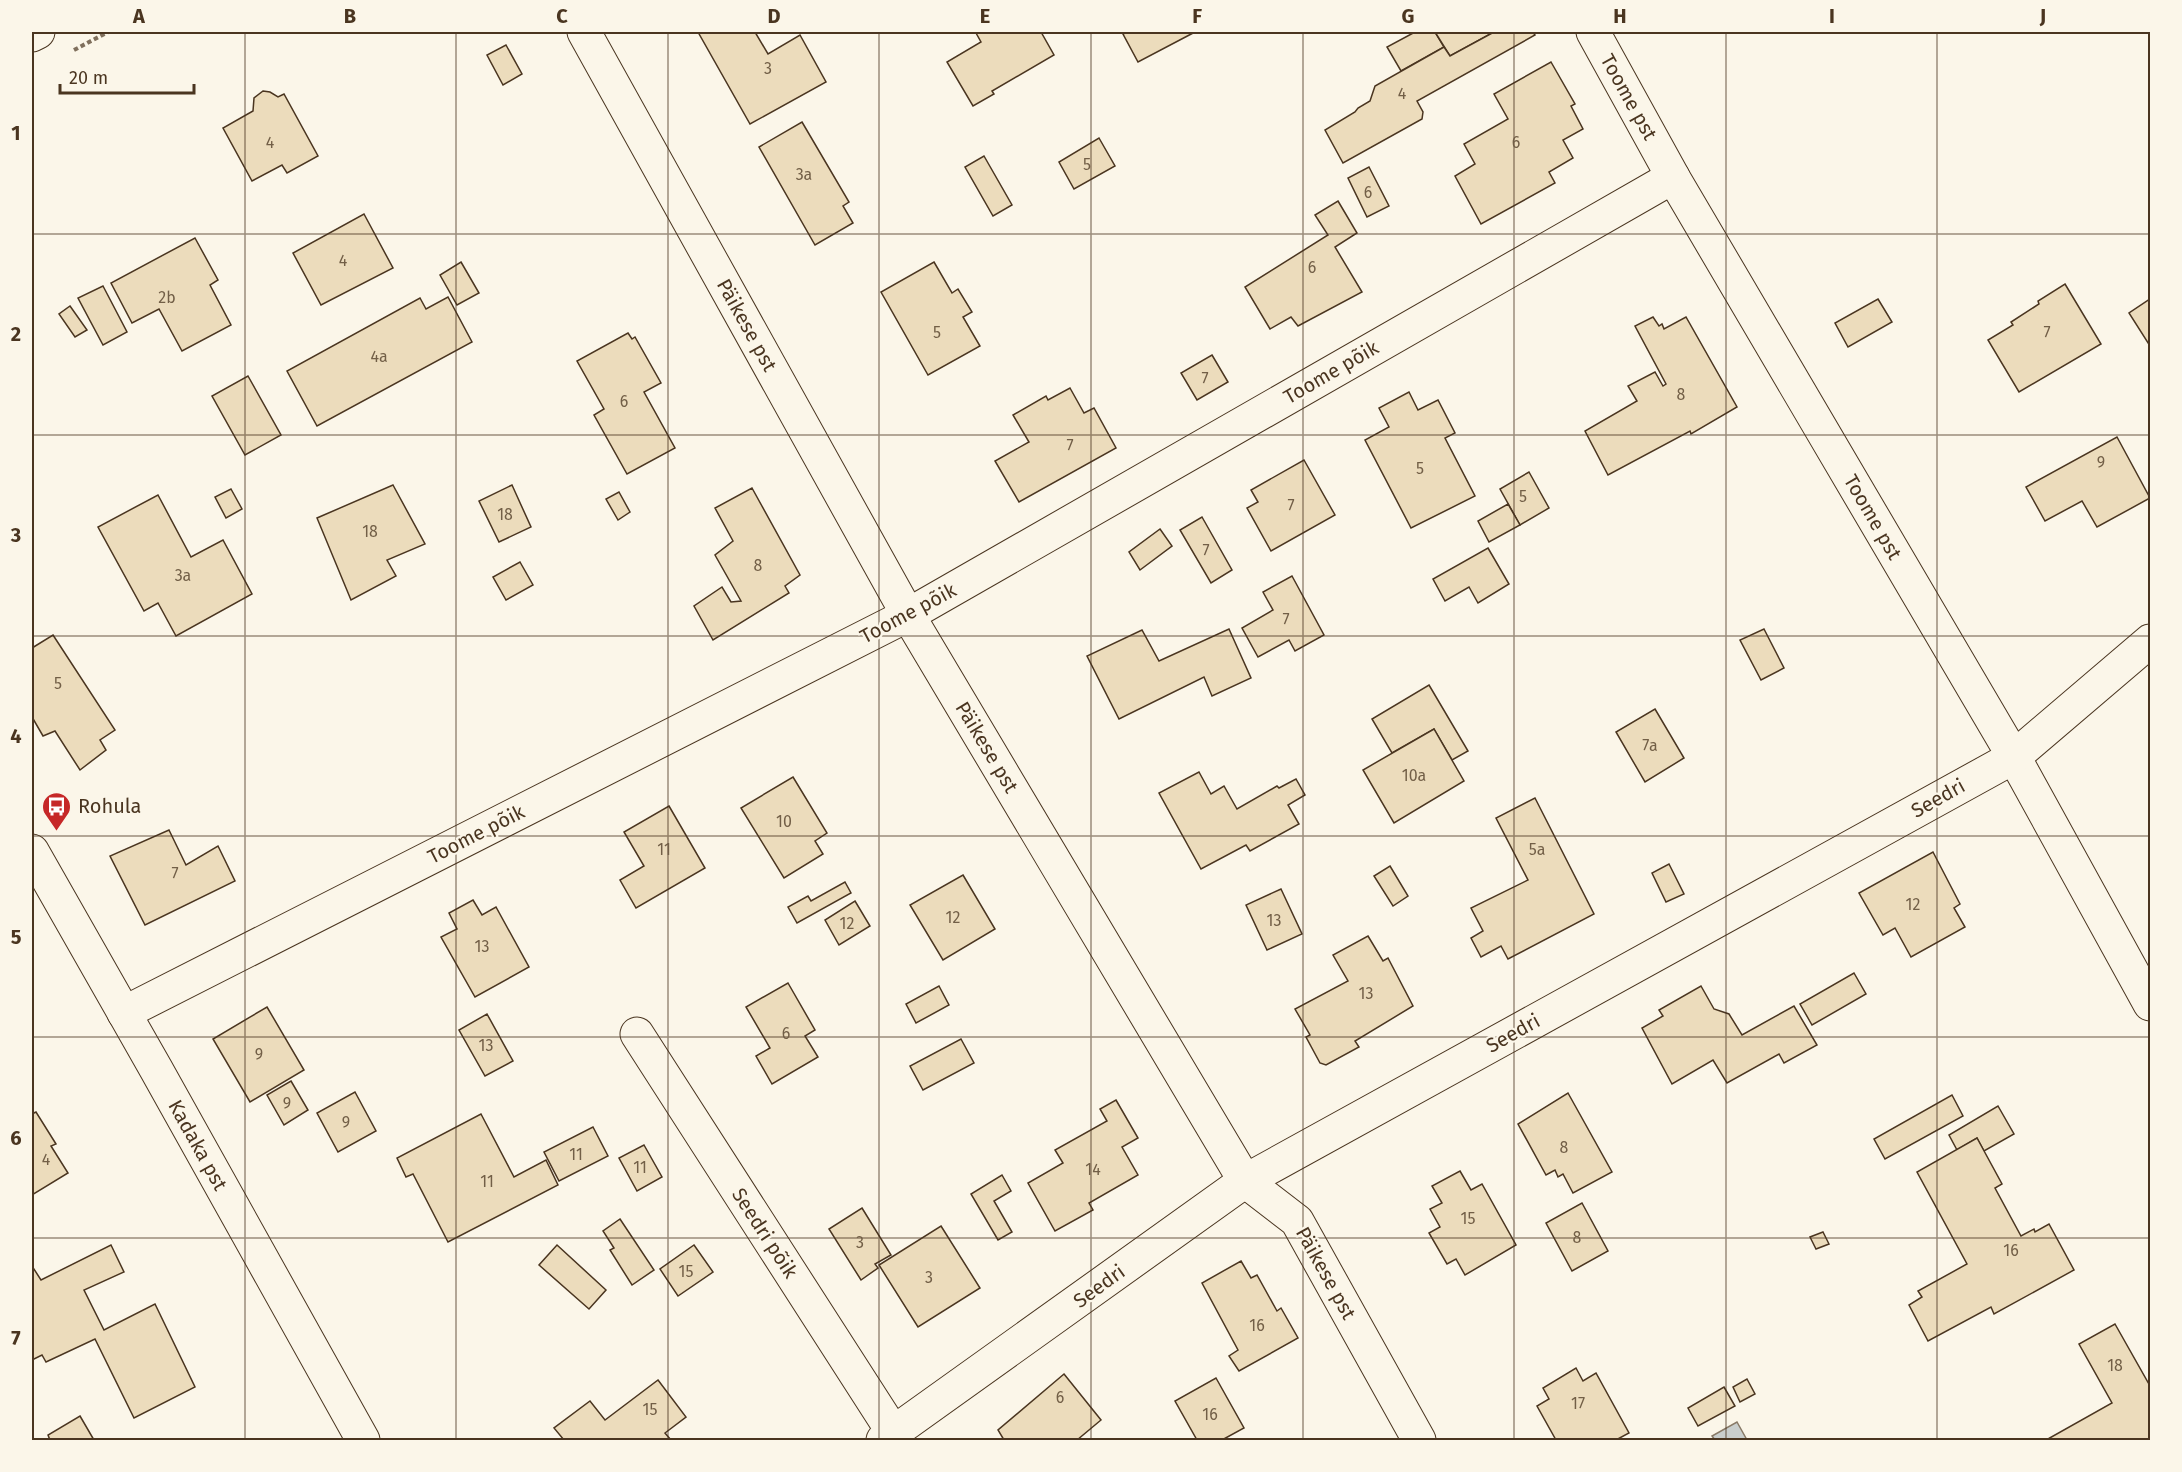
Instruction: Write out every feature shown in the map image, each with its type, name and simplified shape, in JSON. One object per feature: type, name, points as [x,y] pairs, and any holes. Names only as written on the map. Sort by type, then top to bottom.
[{"type":"street","name":"Päikese pst","points":[[584,32],[908,615],[1245,1181],[1297,1221],[1419,1440]]},
{"type":"street","name":"Toome pst","points":[[1593,32],[1673,177],[2014,757],[2151,1004]]},
{"type":"street","name":"Toome põik","points":[[124,1013],[908,615],[1673,177]]},
{"type":"street","name":"Seedri","points":[[888,1436],[1245,1181],[2014,757],[2151,640]]},
{"type":"street","name":"Kadaka pst","points":[[32,850],[363,1440]]},
{"type":"street","name":"Seedri põik","points":[[637,1034],[888,1436]]},
{"type":"shaded area","points":[[1737,1422],[1747,1440],[1715,1440],[1712,1436]]},
{"type":"building","points":[[698,32],[755,32],[768,54],[800,35],[826,82],[750,124]]},
{"type":"building","points":[[1041,32],[1054,55],[992,91],[994,94],[973,106],[947,62],[981,42],[976,33]]},
{"type":"building","points":[[1127,32],[1195,32],[1138,62],[1123,34]]},
{"type":"building","points":[[1415,32],[1435,32],[1444,47],[1401,71],[1387,47]]},
{"type":"building","points":[[1435,32],[1494,32],[1450,56]]},
{"type":"building","points":[[1494,32],[1533,32],[1535,35],[1417,101],[1423,112],[1422,119],[1343,163],[1325,130],[1370,101],[1375,86],[1444,47],[1450,56]]},
{"type":"building","points":[[506,45],[522,74],[503,85],[487,55]]},
{"type":"building","points":[[1551,62],[1575,104],[1571,106],[1583,129],[1563,140],[1573,158],[1549,172],[1555,183],[1481,224],[1455,176],[1475,164],[1464,144],[1508,119],[1494,94]]},
{"type":"building","points":[[263,91],[278,97],[284,94],[318,156],[287,173],[282,165],[252,181],[223,128],[253,111],[254,98]]},
{"type":"building","points":[[802,122],[849,202],[843,206],[853,223],[815,245],[759,147]]},
{"type":"building","points":[[1099,138],[1115,166],[1074,189],[1059,162]]},
{"type":"building","points":[[984,156],[1012,205],[993,216],[965,167]]},
{"type":"building","points":[[1369,167],[1389,206],[1367,217],[1348,178]]},
{"type":"building","points":[[1338,201],[1357,233],[1335,247],[1362,292],[1298,326],[1291,317],[1270,329],[1245,287],[1328,235],[1315,215]]},
{"type":"building","points":[[364,214],[393,268],[321,305],[293,253]]},
{"type":"building","points":[[195,238],[218,280],[210,285],[231,325],[182,351],[159,309],[132,323],[111,283]]},
{"type":"building","points":[[461,262],[479,293],[457,305],[440,275]]},
{"type":"building","points":[[934,262],[952,293],[958,289],[972,312],[963,317],[980,346],[928,375],[881,292]]},
{"type":"building","points":[[2065,284],[2101,344],[2019,392],[1988,340],[2013,325],[2011,322]]},
{"type":"building","points":[[103,286],[127,332],[103,345],[78,298]]},
{"type":"building","points":[[448,297],[472,342],[317,426],[287,371],[420,298],[426,309]]},
{"type":"building","points":[[1878,299],[1892,322],[1848,347],[1835,323]]},
{"type":"building","points":[[2150,299],[2150,346],[2129,313]]},
{"type":"building","points":[[70,306],[87,330],[75,337],[59,314]]},
{"type":"building","points":[[1653,317],[1659,326],[1662,324],[1664,329],[1686,317],[1737,407],[1691,434],[1690,431],[1608,475],[1585,431],[1637,401],[1628,386],[1655,372],[1663,386],[1666,384],[1635,326]]},
{"type":"building","points":[[628,333],[632,339],[635,337],[661,383],[644,392],[675,448],[627,474],[594,415],[604,409],[577,361]]},
{"type":"building","points":[[1212,355],[1228,382],[1197,400],[1181,373]]},
{"type":"building","points":[[248,376],[281,435],[245,455],[212,396]]},
{"type":"building","points":[[1070,388],[1084,413],[1094,408],[1116,448],[1019,502],[995,461],[1029,442],[1013,415],[1046,396],[1048,400]]},
{"type":"building","points":[[1409,392],[1418,410],[1438,400],[1455,433],[1445,438],[1475,496],[1411,528],[1365,440],[1389,427],[1379,408]]},
{"type":"building","points":[[2117,437],[2150,498],[2097,527],[2082,501],[2045,521],[2026,487]]},
{"type":"building","points":[[1304,460],[1335,515],[1271,551],[1247,508],[1258,502],[1251,490]]},
{"type":"building","points":[[1529,472],[1549,508],[1520,525],[1500,489]]},
{"type":"building","points":[[393,485],[425,544],[387,560],[396,576],[351,600],[317,518]]},
{"type":"building","points":[[512,485],[531,527],[499,542],[479,501]]},
{"type":"building","points":[[752,488],[800,575],[785,586],[789,593],[713,640],[694,606],[722,587],[731,602],[741,601],[715,555],[733,541],[715,508]]},
{"type":"building","points":[[231,489],[242,509],[226,518],[215,497]]},
{"type":"building","points":[[619,492],[630,512],[618,520],[606,499]]},
{"type":"building","points":[[158,495],[191,557],[223,540],[252,594],[176,636],[158,603],[144,611],[98,527]]},
{"type":"building","points":[[1508,504],[1520,525],[1489,542],[1478,521]]},
{"type":"building","points":[[1202,517],[1232,570],[1211,583],[1180,530]]},
{"type":"building","points":[[1160,529],[1172,546],[1140,570],[1129,552]]},
{"type":"building","points":[[1488,548],[1509,584],[1478,603],[1469,587],[1445,601],[1433,579]]},
{"type":"building","points":[[520,562],[533,585],[506,600],[493,577]]},
{"type":"building","points":[[1292,576],[1324,635],[1295,651],[1289,640],[1258,657],[1242,628],[1273,610],[1263,592]]},
{"type":"building","points":[[1229,629],[1251,678],[1212,696],[1204,677],[1119,719],[1087,656],[1142,630],[1159,661]]},
{"type":"building","points":[[1764,629],[1784,668],[1761,680],[1740,640]]},
{"type":"building","points":[[53,635],[115,730],[100,740],[106,750],[80,770],[55,731],[43,736],[32,717],[32,648]]},
{"type":"building","points":[[1429,685],[1468,751],[1452,760],[1434,729],[1392,753],[1372,719]]},
{"type":"building","points":[[1655,709],[1684,758],[1645,782],[1616,732]]},
{"type":"building","points":[[1434,729],[1464,781],[1394,823],[1363,770]]},
{"type":"building","points":[[1199,772],[1211,794],[1224,786],[1237,809],[1277,786],[1279,788],[1296,779],[1305,795],[1288,805],[1299,824],[1250,851],[1246,845],[1201,869],[1159,793]]},
{"type":"building","points":[[793,777],[827,833],[815,841],[823,854],[784,878],[741,808]]},
{"type":"building","points":[[1535,798],[1594,914],[1508,959],[1501,946],[1481,957],[1471,938],[1483,931],[1471,908],[1528,880],[1496,818]]},
{"type":"building","points":[[669,806],[705,868],[636,908],[620,880],[644,866],[624,832]]},
{"type":"building","points":[[169,830],[186,865],[218,846],[235,881],[145,925],[110,856]]},
{"type":"building","points":[[1933,852],[1960,904],[1954,908],[1965,927],[1911,957],[1895,928],[1883,935],[1859,893]]},
{"type":"building","points":[[1669,864],[1684,894],[1666,902],[1652,873]]},
{"type":"building","points":[[1390,866],[1408,896],[1393,906],[1374,876]]},
{"type":"building","points":[[963,875],[995,929],[943,960],[910,905]]},
{"type":"building","points":[[845,882],[851,893],[797,923],[788,907],[808,896],[811,901]]},
{"type":"building","points":[[1281,889],[1302,934],[1267,950],[1246,905]]},
{"type":"building","points":[[473,900],[482,915],[496,907],[529,967],[475,997],[441,937],[457,929],[449,913]]},
{"type":"building","points":[[855,901],[870,926],[839,945],[825,920]]},
{"type":"building","points":[[1368,936],[1383,961],[1388,958],[1413,1006],[1355,1041],[1359,1047],[1326,1065],[1320,1063],[1306,1037],[1310,1035],[1295,1009],[1348,981],[1333,955]]},
{"type":"building","points":[[1854,973],[1866,994],[1812,1025],[1800,1004]]},
{"type":"building","points":[[788,983],[815,1030],[805,1036],[818,1057],[772,1084],[756,1056],[770,1048],[746,1007]]},
{"type":"building","points":[[939,986],[949,1005],[916,1023],[906,1004]]},
{"type":"building","points":[[1701,986],[1714,1009],[1729,1014],[1742,1035],[1794,1006],[1817,1045],[1784,1063],[1779,1054],[1727,1083],[1713,1060],[1672,1084],[1642,1028],[1663,1016],[1659,1010]]},
{"type":"building","points":[[267,1007],[304,1070],[250,1102],[213,1039]]},
{"type":"building","points":[[487,1014],[513,1061],[485,1076],[459,1030]]},
{"type":"building","points":[[961,1039],[974,1063],[923,1090],[910,1066]]},
{"type":"building","points":[[291,1081],[308,1110],[284,1125],[267,1095]]},
{"type":"building","points":[[355,1092],[376,1131],[338,1152],[317,1113]]},
{"type":"building","points":[[1568,1093],[1612,1172],[1573,1193],[1563,1174],[1558,1177],[1555,1170],[1546,1175],[1518,1124]]},
{"type":"building","points":[[1952,1095],[1963,1116],[1885,1159],[1874,1139]]},
{"type":"building","points":[[1116,1100],[1138,1138],[1122,1147],[1138,1175],[1089,1203],[1093,1210],[1055,1231],[1028,1183],[1063,1163],[1055,1150],[1107,1121],[1100,1109]]},
{"type":"building","points":[[1998,1106],[2014,1134],[1984,1151],[1977,1138],[1957,1150],[1949,1135]]},
{"type":"building","points":[[32,1110],[36,1112],[56,1144],[51,1146],[68,1173],[32,1195]]},
{"type":"building","points":[[481,1114],[514,1177],[546,1160],[558,1185],[448,1242],[413,1174],[406,1177],[397,1158]]},
{"type":"building","points":[[593,1127],[608,1156],[559,1181],[544,1152]]},
{"type":"building","points":[[1977,1138],[2002,1184],[1995,1188],[2021,1236],[2034,1229],[2035,1232],[2049,1224],[2074,1270],[1994,1314],[1991,1307],[1928,1341],[1909,1305],[1922,1297],[1918,1291],[1967,1264],[1917,1172]]},
{"type":"building","points":[[644,1145],[662,1177],[637,1191],[619,1158]]},
{"type":"building","points":[[1460,1171],[1471,1190],[1482,1184],[1516,1245],[1465,1275],[1456,1259],[1447,1264],[1429,1233],[1440,1227],[1430,1209],[1442,1203],[1432,1186]]},
{"type":"building","points":[[1002,1175],[1011,1191],[994,1201],[1012,1232],[998,1240],[971,1194]]},
{"type":"building","points":[[1582,1203],[1608,1251],[1572,1271],[1546,1223]]},
{"type":"building","points":[[862,1208],[891,1255],[875,1264],[878,1268],[861,1280],[829,1229]]},
{"type":"building","points":[[620,1219],[654,1270],[632,1285],[610,1250],[614,1248],[603,1231]]},
{"type":"building","points":[[941,1226],[980,1288],[918,1327],[879,1265]]},
{"type":"building","points":[[1823,1232],[1829,1244],[1816,1249],[1810,1237]]},
{"type":"building","points":[[111,1245],[124,1272],[84,1290],[104,1330],[155,1304],[195,1387],[134,1418],[95,1339],[46,1362],[42,1355],[32,1360],[32,1266],[41,1280]]},
{"type":"building","points":[[557,1245],[606,1290],[589,1309],[539,1265]]},
{"type":"building","points":[[694,1245],[713,1272],[678,1296],[660,1269]]},
{"type":"building","points":[[1241,1261],[1251,1278],[1257,1275],[1277,1311],[1281,1308],[1298,1338],[1239,1371],[1229,1356],[1238,1350],[1202,1283]]},
{"type":"building","points":[[2115,1324],[2150,1386],[2150,1440],[2046,1440],[2112,1403],[2079,1344]]},
{"type":"building","points":[[1576,1368],[1583,1381],[1596,1373],[1629,1433],[1616,1440],[1556,1440],[1537,1406],[1549,1399],[1543,1388]]},
{"type":"building","points":[[1064,1374],[1101,1420],[1077,1440],[1004,1440],[998,1430]]},
{"type":"building","points":[[1216,1378],[1244,1428],[1222,1440],[1197,1440],[1175,1401]]},
{"type":"building","points":[[1747,1379],[1755,1394],[1740,1402],[1733,1387]]},
{"type":"building","points":[[658,1380],[686,1417],[665,1433],[671,1440],[564,1440],[554,1428],[590,1401],[605,1420]]},
{"type":"building","points":[[1724,1387],[1735,1406],[1698,1426],[1688,1408]]},
{"type":"building","points":[[80,1416],[94,1440],[50,1440],[48,1435]]},
{"type":"place","name":"Rohula","points":[[57,832]]}]
